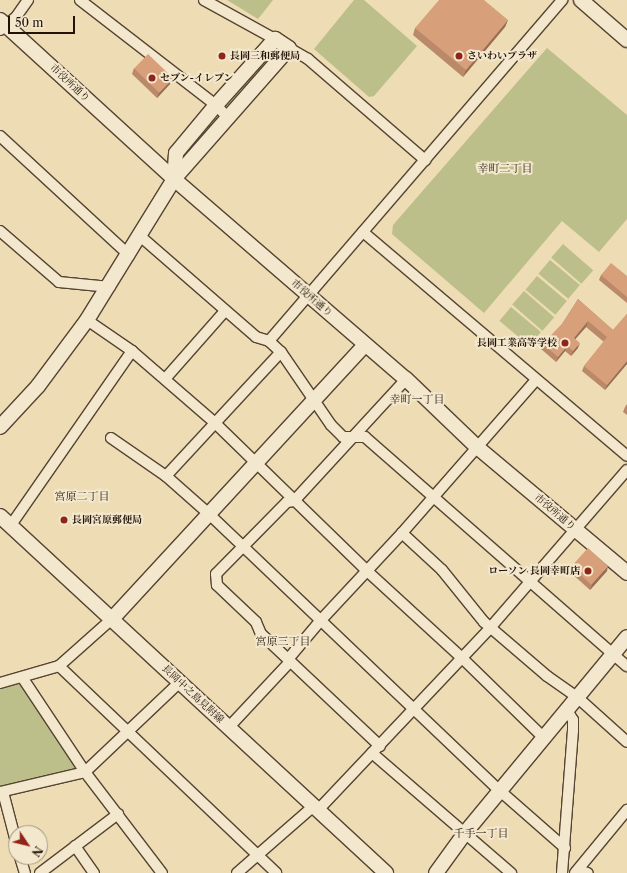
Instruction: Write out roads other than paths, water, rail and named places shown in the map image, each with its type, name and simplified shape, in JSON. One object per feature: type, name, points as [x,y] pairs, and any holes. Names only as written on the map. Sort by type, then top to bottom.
[{"type":"street","points":[[2,24],[16,17],[28,0]]},
{"type":"street","points":[[80,0],[216,105],[227,117]]},
{"type":"street","points":[[204,0],[308,59],[425,160]]},
{"type":"street","points":[[269,341],[562,0]]},
{"type":"street","points":[[581,0],[627,40]]},
{"type":"street","name":"市役所通り","points":[[2,24],[174,179],[406,379],[477,446],[627,573]]},
{"type":"street","points":[[174,179],[176,153],[216,105],[275,39]]},
{"type":"street","points":[[0,427],[38,386],[87,320],[110,287],[174,179],[288,48]]},
{"type":"street","points":[[0,136],[128,255]]},
{"type":"street","points":[[0,231],[59,282],[110,287]]},
{"type":"street","points":[[363,232],[627,456]]},
{"type":"street","points":[[140,236],[256,338],[269,341],[281,352],[331,425],[343,437],[351,439],[365,436],[627,666]]},
{"type":"street","points":[[165,379],[225,311]]},
{"type":"street","points":[[87,320],[132,351],[215,423],[255,464],[366,570],[462,658],[543,737]]},
{"type":"street","points":[[0,683],[59,666],[112,619],[365,345]]},
{"type":"street","points":[[5,521],[132,351]]},
{"type":"street","points":[[166,476],[281,352]]},
{"type":"street","points":[[380,746],[289,658],[261,634],[256,622],[217,585],[216,574],[287,502],[294,500],[406,379]]},
{"type":"street","points":[[229,728],[288,664],[289,658],[321,620],[402,533],[433,495],[536,380]]},
{"type":"street","points":[[111,438],[166,476],[209,514],[242,547],[415,708],[499,790],[564,848]]},
{"type":"street","points":[[237,873],[317,807],[380,746],[490,628],[627,470]]},
{"type":"street","name":"長岡中之島見附線","points":[[5,521],[229,728],[317,807],[386,873]]},
{"type":"street","points":[[402,533],[442,570],[490,628],[552,680],[577,697],[627,742]]},
{"type":"street","points":[[436,873],[464,833],[627,638]]},
{"type":"street","points":[[59,666],[130,732],[276,873]]},
{"type":"street","points":[[22,677],[85,772],[162,873]]},
{"type":"street","points":[[11,825],[2,792],[85,772],[130,732],[180,682]]},
{"type":"street","points":[[562,873],[573,731],[573,720],[567,710]]},
{"type":"street","points":[[372,753],[511,873]]},
{"type":"street","points":[[576,872],[627,810]]},
{"type":"street","points":[[40,873],[118,814]]},
{"type":"street","points":[[75,846],[94,873]]},
{"type":"street","points":[[576,872],[588,873]]},
{"type":"place","name":"長岡三和郵便局","points":[[222,56]]},
{"type":"place","name":"さいわいプラザ","points":[[459,56]]},
{"type":"place","name":"セブン-イレブン","points":[[152,78]]},
{"type":"place","name":"長岡工業高等学校","points":[[565,343]]},
{"type":"place","name":"長岡宮原郵便局","points":[[64,520]]},
{"type":"place","name":"ローソン 長岡幸町店","points":[[588,571]]},
{"type":"district","name":"幸町二丁目","points":[[505,168]]},
{"type":"district","name":"幸町一丁目","points":[[417,399]]},
{"type":"district","name":"宮原二丁目","points":[[82,496]]},
{"type":"district","name":"宮原三丁目","points":[[283,641]]},
{"type":"district","name":"千手一丁目","points":[[481,833]]}]
